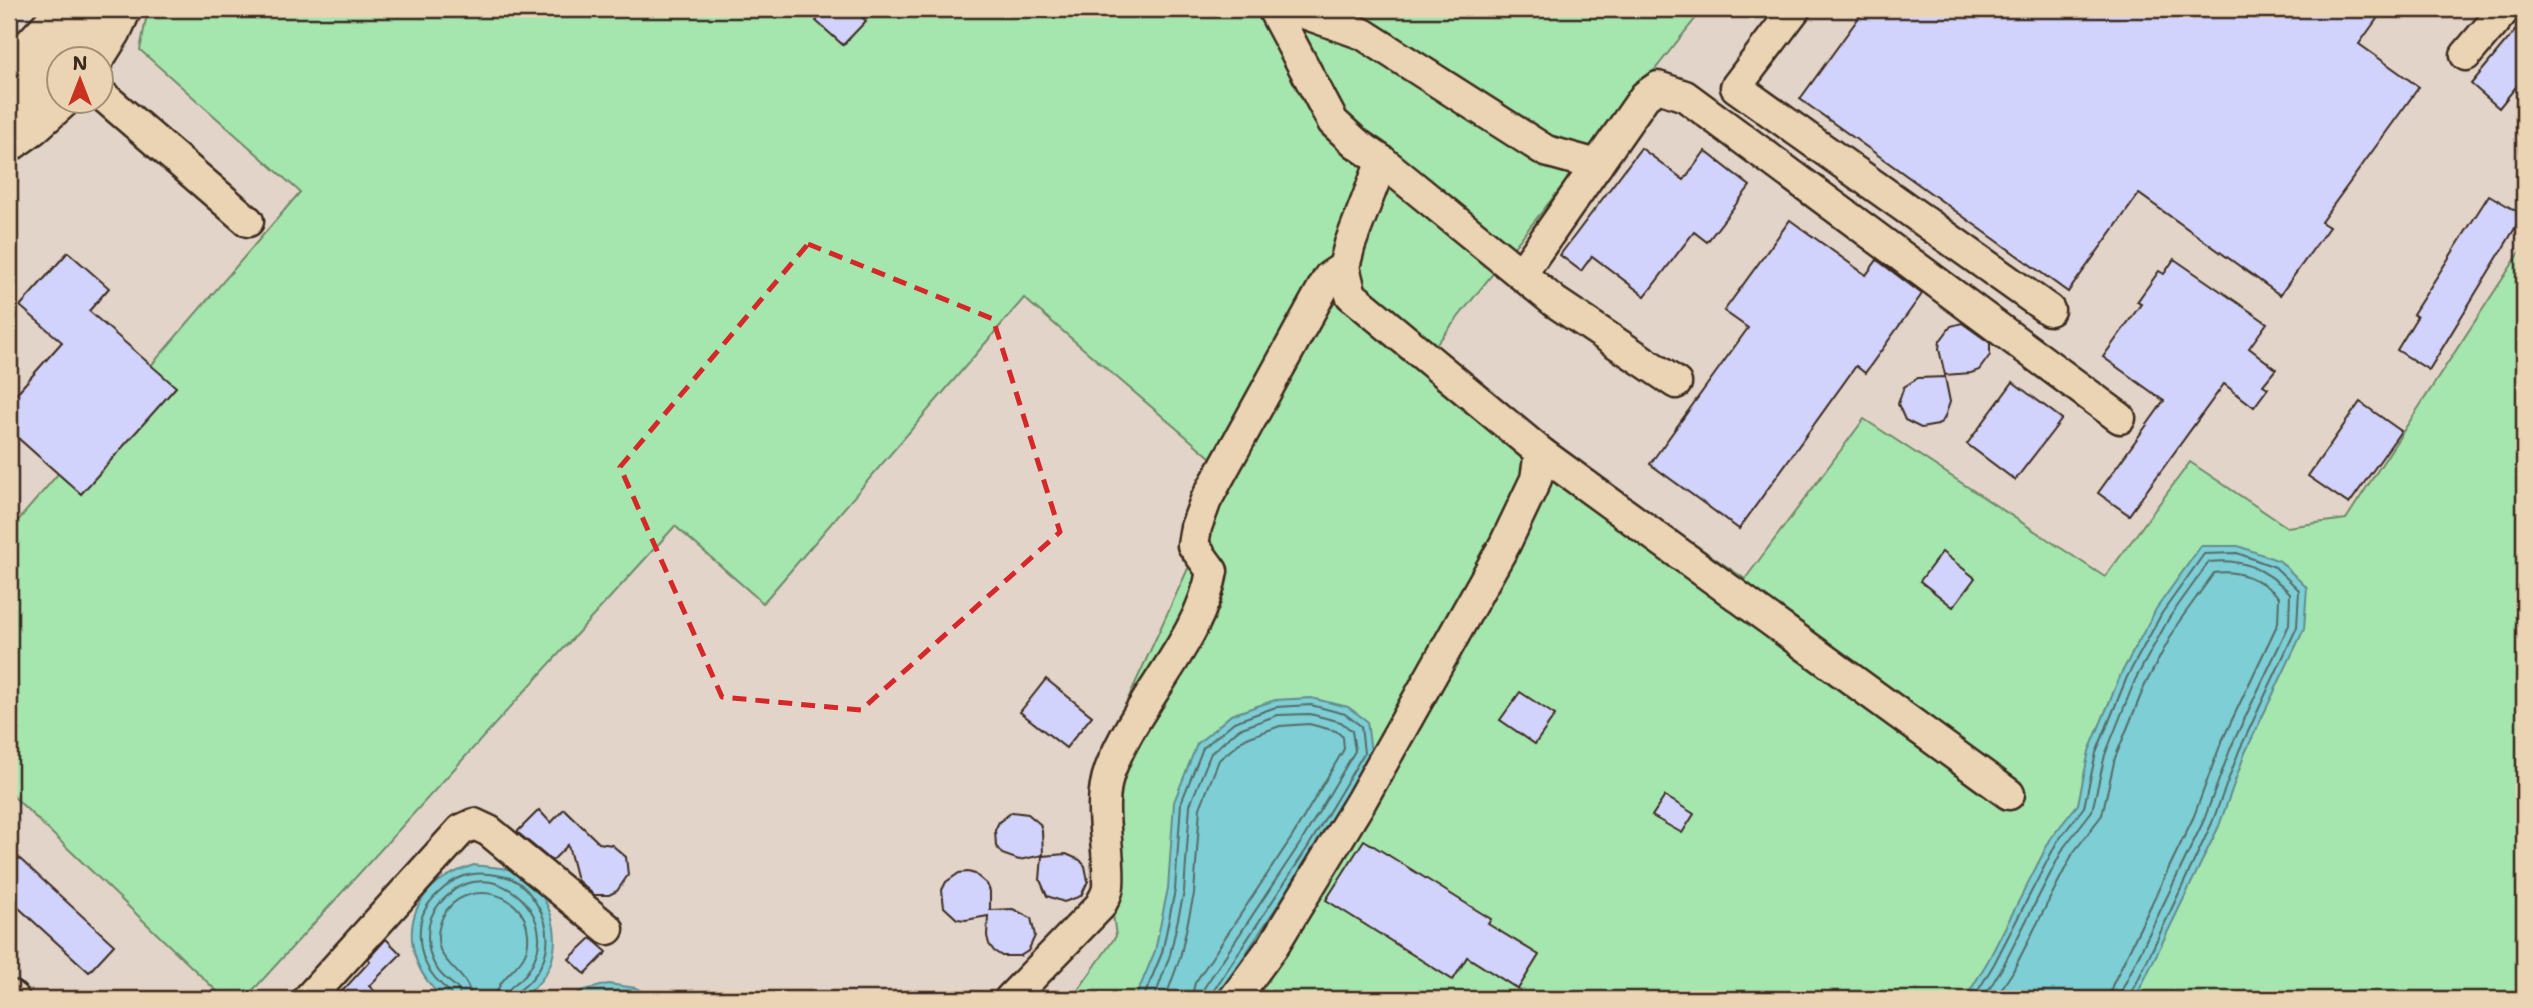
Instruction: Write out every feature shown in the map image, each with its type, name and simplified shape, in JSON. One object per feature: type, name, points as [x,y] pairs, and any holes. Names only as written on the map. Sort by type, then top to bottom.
[{"type":"highway","points":[[9,117],[56,58],[101,9]]},
{"type":"lane","points":[[9,66],[62,9]]},
{"type":"lane","points":[[107,46],[126,9]]},
{"type":"lane","points":[[1273,9],[1333,122],[1555,302],[1676,383]]},
{"type":"lane","points":[[1293,9],[1363,34],[1546,151],[1597,165]]},
{"type":"lane","points":[[1795,9],[1736,87],[2049,310]]},
{"type":"lane","points":[[2466,55],[2505,9]]},
{"type":"lane","points":[[1521,274],[1645,96],[1658,87],[1685,96],[2120,418]]},
{"type":"lane","points":[[116,107],[248,221]]},
{"type":"lane","points":[[9,147],[48,116]]},
{"type":"lane","points":[[1382,161],[1350,244],[1344,267],[1351,295],[1540,452],[2009,794]]},
{"type":"lane","points":[[1010,999],[1100,906],[1108,889],[1104,798],[1110,770],[1136,719],[1199,615],[1208,593],[1212,571],[1193,545],[1196,527],[1206,500],[1329,277],[1344,267]]},
{"type":"lane","points":[[1234,999],[1273,946],[1361,801],[1505,544],[1536,479],[1540,452]]},
{"type":"lane","points":[[308,999],[461,830],[474,824],[489,831],[608,929]]},
{"type":"lane","points":[[9,995],[14,999]]},
{"type":"highlighted area","points":[[808,244],[993,319],[1060,532],[861,710],[722,697],[620,467]]},
{"type":"shaded area","points":[[9,9],[148,9],[140,51],[300,192],[9,531]]},
{"type":"shaded area","points":[[1703,9],[2524,9],[2524,246],[2346,519],[2287,527],[2190,462],[2106,577],[1864,419],[1745,580],[1424,359]]},
{"type":"shaded area","points":[[1024,298],[1231,475],[1093,775],[1116,936],[1072,999],[246,999],[675,526],[763,603]]},
{"type":"shaded area","points":[[9,792],[225,999],[9,999]]},
{"type":"green space","points":[[148,9],[1703,9],[1425,359],[1745,579],[1864,419],[2105,577],[2190,462],[2287,527],[2346,519],[2524,246],[2524,999],[1072,999],[1116,936],[1093,775],[1231,475],[1024,298],[763,603],[675,526],[245,999],[225,999],[9,792],[9,531],[300,192],[140,50]]},
{"type":"water","points":[[2201,546],[2238,546],[2280,561],[2307,588],[2304,629],[2245,753],[2219,826],[2135,999],[1965,999],[1988,961],[2051,838],[2078,804],[2089,751],[2121,674],[2156,609]]},
{"type":"water","points":[[1311,698],[1348,707],[1367,721],[1371,753],[1314,850],[1216,999],[1135,999],[1155,951],[1168,888],[1174,802],[1197,744],[1231,715],[1275,700]]},
{"type":"water","points":[[474,865],[511,870],[524,877],[535,887],[551,914],[555,945],[552,959],[540,981],[523,995],[502,999],[447,998],[431,986],[417,963],[412,928],[418,906],[430,889],[441,880]]},
{"type":"water","points":[[608,984],[636,988],[655,999],[570,999],[581,991]]},
{"type":"building","points":[[827,9],[854,9],[866,21],[843,45],[816,21]]},
{"type":"building","points":[[1865,9],[2384,9],[2359,44],[2419,87],[2321,222],[2329,227],[2280,295],[2139,194],[2068,292],[1800,99]]},
{"type":"building","points":[[2524,20],[2524,77],[2499,108],[2471,84]]},
{"type":"building","points":[[1641,148],[1684,180],[1705,151],[1750,186],[1707,242],[1694,232],[1645,296],[1592,256],[1581,271],[1560,255]]},
{"type":"building","points":[[2489,195],[2523,215],[2429,370],[2397,350],[2417,317],[2413,314]]},
{"type":"building","points":[[1790,220],[1866,275],[1877,260],[1922,294],[1865,373],[1856,366],[1739,529],[1650,464],[1748,328],[1724,311]]},
{"type":"building","points":[[68,252],[109,288],[89,311],[176,387],[81,494],[9,430],[9,402],[62,342],[20,306]]},
{"type":"building","points":[[2174,259],[2267,323],[2249,348],[2276,369],[2263,385],[2268,388],[2254,407],[2224,384],[2129,515],[2098,493],[2164,401],[2103,357],[2141,304],[2137,302],[2159,271],[2164,274]]},
{"type":"building","points":[[1962,323],[1990,343],[1990,355],[1979,370],[1945,375],[1939,349],[1940,341],[1951,326]]},
{"type":"building","points":[[1945,377],[1950,402],[1944,419],[1938,425],[1921,428],[1905,420],[1898,404],[1904,387],[1918,378]]},
{"type":"building","points":[[2013,382],[2062,419],[2015,480],[1967,444]]},
{"type":"building","points":[[2360,402],[2401,431],[2349,504],[2308,476]]},
{"type":"building","points":[[1942,552],[1975,578],[1953,607],[1920,581]]},
{"type":"building","points":[[1046,679],[1092,716],[1066,748],[1020,712]]},
{"type":"building","points":[[1520,692],[1555,715],[1535,744],[1500,720]]},
{"type":"building","points":[[1665,796],[1694,814],[1682,833],[1652,816]]},
{"type":"building","points":[[564,809],[599,843],[612,845],[626,857],[628,875],[617,891],[609,895],[594,895],[577,880],[568,845],[552,861],[517,832],[539,810],[551,823]]},
{"type":"building","points":[[1012,812],[1028,814],[1040,824],[1043,855],[1019,860],[1002,854],[996,846],[995,830],[999,822]]},
{"type":"building","points":[[1364,840],[1491,919],[1488,924],[1539,955],[1518,989],[1467,957],[1453,980],[1326,900]]},
{"type":"building","points":[[9,849],[114,945],[89,972],[9,899]]},
{"type":"building","points":[[1066,854],[1080,860],[1085,866],[1088,881],[1081,896],[1064,902],[1047,896],[1040,880],[1042,856]]},
{"type":"building","points":[[968,872],[987,884],[990,891],[990,910],[1013,909],[1031,918],[1035,936],[1028,951],[1020,956],[1002,956],[989,944],[988,916],[957,919],[944,907],[942,890],[946,882],[959,873]]},
{"type":"building","points":[[591,938],[607,952],[585,974],[569,959]]},
{"type":"building","points":[[386,939],[401,954],[369,986],[383,999],[335,999],[370,961],[368,959]]}]
